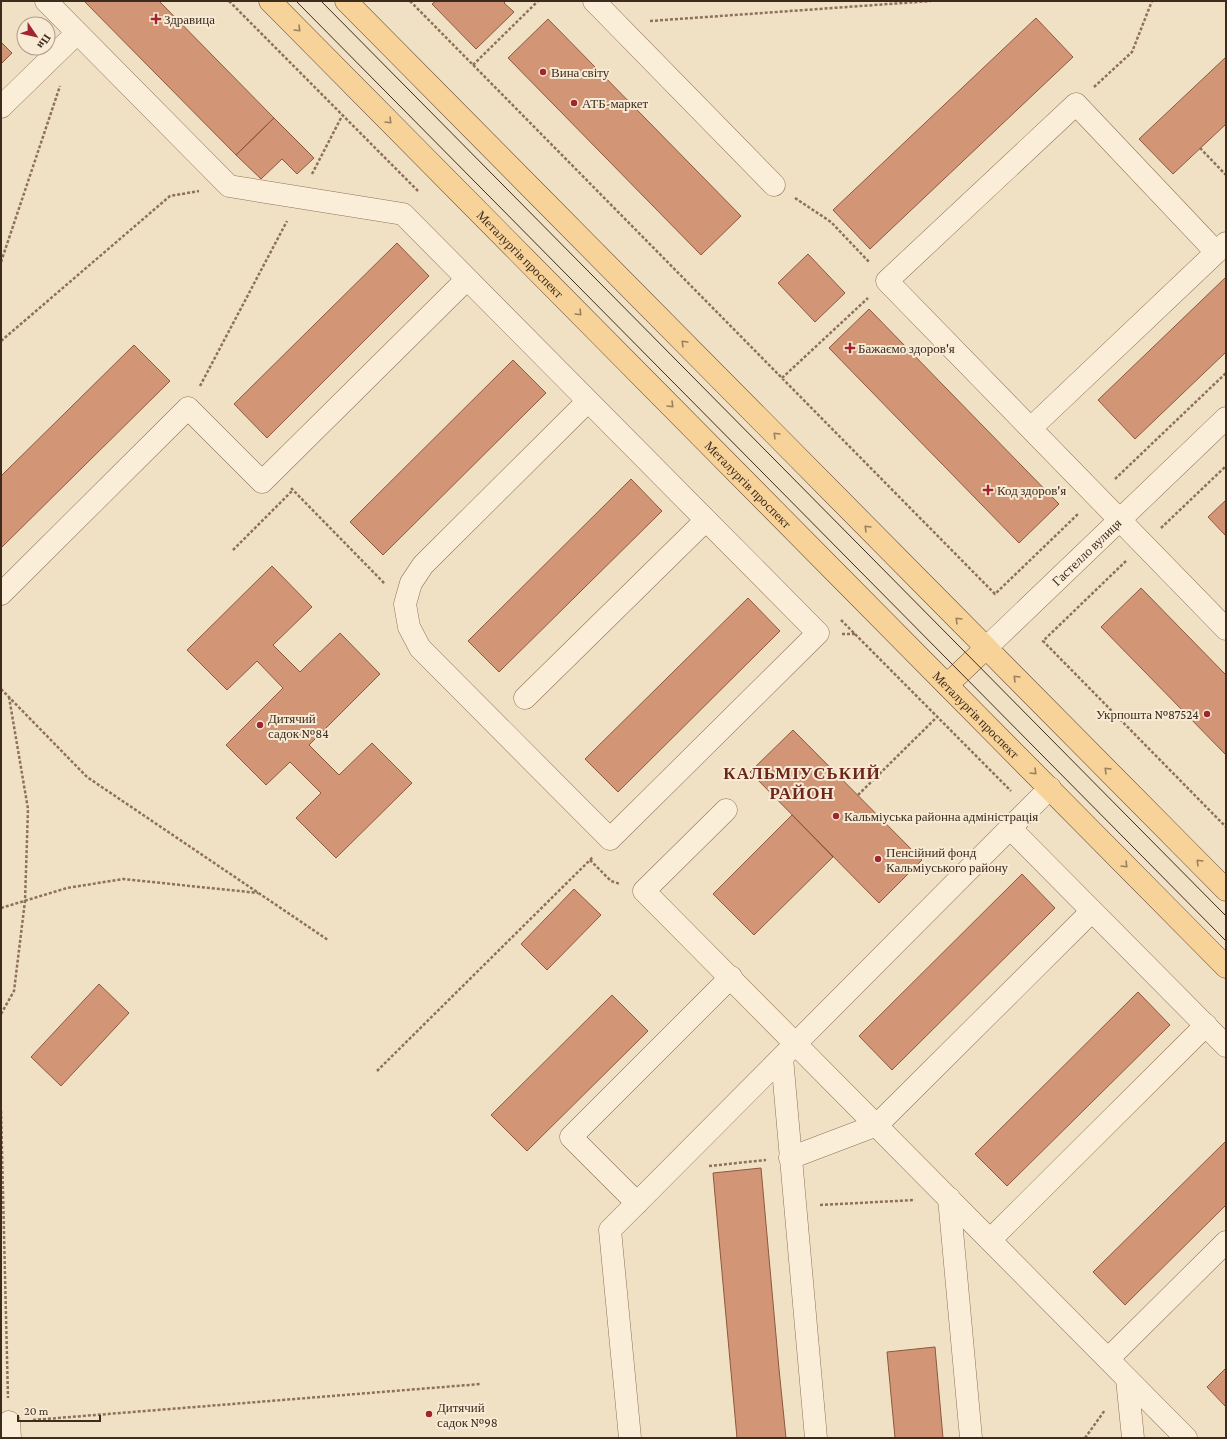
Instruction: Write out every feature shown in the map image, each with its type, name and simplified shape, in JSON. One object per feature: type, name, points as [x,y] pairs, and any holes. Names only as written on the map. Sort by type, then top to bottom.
[{"type":"main road","name":"Металургів проспект","points":[[270,1],[1226,967]]},
{"type":"main road","points":[[346,1],[1226,890]]},
{"type":"main road","name":"Гастелло вулиця","points":[[947,685],[986,648]]},
{"type":"street","points":[[46,1],[228,186],[403,214],[706,520],[818,634],[610,839],[420,648],[408,627],[405,604],[411,583],[423,565],[588,401]]},
{"type":"street","points":[[594,1],[774,185]]},
{"type":"street","points":[[1,107],[77,33]]},
{"type":"street","points":[[1031,428],[1221,248],[1076,104],[887,281],[1120,520],[1224,622]]},
{"type":"street","points":[[1,594],[188,408],[262,482],[467,279]]},
{"type":"street","name":"Гастелло вулиця","points":[[986,648],[1226,418]]},
{"type":"street","points":[[525,698],[706,520]]},
{"type":"street","points":[[630,1438],[610,1230],[1050,788]]},
{"type":"street","points":[[726,810],[644,890],[731,978],[789,1051],[877,1125],[1186,1438]]},
{"type":"street","points":[[1010,828],[1226,1046]]},
{"type":"street","points":[[790,1158],[877,1125],[1092,911]]},
{"type":"street","points":[[637,1203],[571,1137],[731,978]]},
{"type":"street","points":[[990,1240],[1206,1026]]},
{"type":"street","points":[[789,1051],[790,1158],[816,1438]]},
{"type":"street","points":[[949,1198],[971,1438]]},
{"type":"street","points":[[1108,1359],[1226,1242]]},
{"type":"street","points":[[1127,1379],[1133,1438]]},
{"type":"path","points":[[410,1],[995,594]]},
{"type":"path","points":[[413,4],[416,1]]},
{"type":"path","points":[[473,65],[538,1]]},
{"type":"path","points":[[616,24],[931,1]]},
{"type":"path","points":[[1076,104],[1132,52],[1152,1]]},
{"type":"path","points":[[1,262],[60,85]]},
{"type":"path","points":[[188,408],[342,116]]},
{"type":"path","points":[[1200,148],[1226,175]]},
{"type":"path","points":[[774,185],[832,222],[887,281],[782,378]]},
{"type":"path","points":[[1,341],[170,196]]},
{"type":"path","points":[[274,470],[405,604]]},
{"type":"path","points":[[233,550],[293,490]]},
{"type":"path","points":[[1043,641],[1226,827]]},
{"type":"path","points":[[1,689],[87,777],[328,940]]},
{"type":"path","points":[[1,1014],[14,991],[25,901],[28,808],[8,697]]},
{"type":"path","points":[[858,795],[937,717]]},
{"type":"path","points":[[377,1071],[610,839]]},
{"type":"path","points":[[590,860],[611,881]]},
{"type":"path","points":[[1,908],[68,888],[124,879],[259,893]]},
{"type":"path","points":[[1,1111],[9,1430],[481,1384]]},
{"type":"path","points":[[708,1166],[790,1158]]},
{"type":"path","points":[[795,1206],[949,1198]]},
{"type":"building","points":[[84,1],[159,1],[274,118],[236,155]]},
{"type":"building","points":[[436,1],[506,1],[504,3],[514,12],[476,49],[432,4]]},
{"type":"building","points":[[1036,18],[1073,57],[870,249],[833,210]]},
{"type":"building","points":[[548,19],[741,216],[701,255],[508,58]]},
{"type":"building","points":[[1,42],[12,53],[1,64]]},
{"type":"building","points":[[1226,57],[1226,124],[1173,174],[1139,139]]},
{"type":"building","points":[[274,118],[314,158],[297,174],[282,159],[261,179],[236,155]]},
{"type":"building","points":[[397,243],[429,276],[267,438],[234,404]]},
{"type":"building","points":[[808,254],[845,293],[815,322],[778,283]]},
{"type":"building","points":[[1226,277],[1226,352],[1135,439],[1098,400]]},
{"type":"building","points":[[869,309],[1059,504],[1019,543],[829,348]]},
{"type":"building","points":[[134,345],[170,381],[1,548],[1,476]]},
{"type":"building","points":[[513,360],[546,393],[383,555],[350,522]]},
{"type":"building","points":[[631,479],[662,511],[499,672],[468,641]]},
{"type":"building","points":[[1226,500],[1226,536],[1208,517]]},
{"type":"building","points":[[272,566],[312,607],[273,645],[300,672],[340,633],[380,674],[309,745],[339,775],[372,743],[412,783],[336,858],[296,818],[321,793],[290,762],[266,785],[226,745],[283,688],[257,661],[227,690],[187,650]]},
{"type":"building","points":[[1141,588],[1226,675],[1226,755],[1101,627]]},
{"type":"building","points":[[748,598],[780,631],[618,792],[585,759]]},
{"type":"building","points":[[793,730],[922,860],[879,903],[750,772]]},
{"type":"building","points":[[792,815],[833,857],[754,935],[713,894]]},
{"type":"building","points":[[1022,874],[1055,908],[892,1070],[859,1036]]},
{"type":"building","points":[[574,889],[601,915],[547,970],[521,944]]},
{"type":"building","points":[[99,984],[129,1013],[61,1086],[31,1057]]},
{"type":"building","points":[[1138,992],[1170,1025],[1007,1186],[975,1154]]},
{"type":"building","points":[[612,995],[648,1031],[527,1151],[491,1115]]},
{"type":"building","points":[[1226,1141],[1226,1205],[1125,1305],[1093,1272]]},
{"type":"building","points":[[761,1168],[786,1438],[737,1438],[713,1173]]},
{"type":"building","points":[[935,1347],[943,1438],[895,1438],[887,1352]]},
{"type":"building","points":[[1226,1368],[1226,1407],[1207,1387]]},
{"type":"tram line","points":[[296,1],[1226,941]]},
{"type":"tram line","points":[[321,1],[1226,916]]},
{"type":"place","name":"Здравица","points":[[156,19]]},
{"type":"place","name":"Вина світу","points":[[543,72]]},
{"type":"place","name":"АТБ-маркет","points":[[574,103]]},
{"type":"place","name":"Бажаємо здоров'я","points":[[850,348]]},
{"type":"place","name":"Код здоров'я","points":[[988,490]]},
{"type":"place","name":"Укрпошта №87524","points":[[1207,714]]},
{"type":"place","name":"Дитячий садок №84","points":[[260,725]]},
{"type":"place","name":"Кальміуська районна адміністрація","points":[[836,816]]},
{"type":"place","name":"Пенсійний фонд Кальміуського району","points":[[878,859]]},
{"type":"place","name":"Дитячий садок №98","points":[[429,1414]]},
{"type":"district","name":"КАЛЬМІУСЬКИЙ РАЙОН","points":[[802,783]]}]
